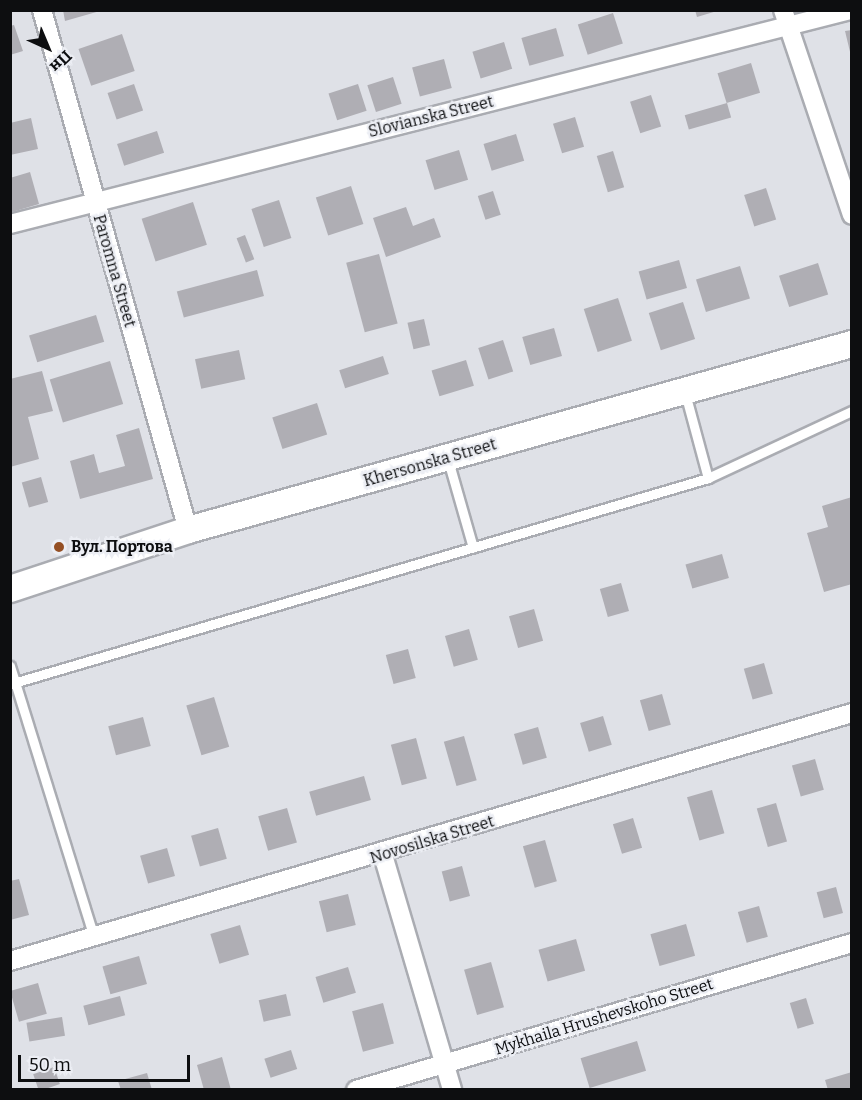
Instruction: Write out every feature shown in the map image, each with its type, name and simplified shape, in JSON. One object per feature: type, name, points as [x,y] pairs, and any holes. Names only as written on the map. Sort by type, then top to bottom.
[{"type":"main road","name":"Khersonska Street","points":[[10,590],[188,530],[852,344]]},
{"type":"street","name":"Paromna Street","points":[[42,10],[93,200],[188,530]]},
{"type":"street","points":[[783,10],[852,215]]},
{"type":"street","name":"Slovianska Street","points":[[10,224],[93,200],[788,29],[851,10]]},
{"type":"street","name":"Novosilska Street","points":[[10,962],[383,855],[852,713]]},
{"type":"street","points":[[383,855],[452,1089]]},
{"type":"street","name":"Mykhaila Hrushevskoho Street","points":[[356,1089],[852,943]]},
{"type":"lane","points":[[684,391],[708,478]]},
{"type":"lane","points":[[15,683],[708,478],[852,411]]},
{"type":"lane","points":[[447,458],[473,548]]},
{"type":"lane","points":[[10,666],[94,937]]},
{"type":"building","points":[[63,10],[100,10],[100,11],[65,21]]},
{"type":"building","points":[[695,10],[717,10],[717,11],[697,17]]},
{"type":"building","points":[[613,13],[623,43],[588,55],[578,24]]},
{"type":"building","points":[[14,25],[23,51],[10,55],[10,26]]},
{"type":"building","points":[[556,28],[564,56],[529,66],[521,38]]},
{"type":"building","points":[[852,30],[852,56],[851,56],[845,31]]},
{"type":"building","points":[[122,34],[135,71],[91,86],[79,49]]},
{"type":"building","points":[[504,42],[512,69],[481,78],[472,52]]},
{"type":"building","points":[[444,59],[452,88],[420,97],[412,68]]},
{"type":"building","points":[[751,63],[760,93],[727,103],[718,73]]},
{"type":"building","points":[[393,77],[402,104],[376,112],[367,85]]},
{"type":"building","points":[[134,84],[143,110],[117,120],[108,93]]},
{"type":"building","points":[[358,84],[367,111],[337,120],[329,94]]},
{"type":"building","points":[[651,95],[661,126],[640,133],[630,102]]},
{"type":"building","points":[[727,103],[731,117],[689,130],[685,115]]},
{"type":"building","points":[[575,117],[584,147],[562,153],[553,124]]},
{"type":"building","points":[[31,118],[38,149],[10,155],[10,123]]},
{"type":"building","points":[[157,131],[164,153],[124,166],[117,144]]},
{"type":"building","points":[[516,134],[524,161],[492,171],[483,144]]},
{"type":"building","points":[[459,150],[468,180],[435,190],[426,160]]},
{"type":"building","points":[[613,151],[624,187],[608,192],[597,156]]},
{"type":"building","points":[[30,172],[39,204],[12,212],[10,178]]},
{"type":"building","points":[[351,186],[363,224],[328,235],[316,197]]},
{"type":"building","points":[[766,188],[776,219],[754,226],[744,195]]},
{"type":"building","points":[[493,191],[501,215],[486,220],[478,196]]},
{"type":"building","points":[[279,200],[291,238],[264,247],[251,209]]},
{"type":"building","points":[[193,202],[207,245],[156,261],[142,219]]},
{"type":"building","points":[[406,207],[413,226],[434,218],[441,237],[386,257],[373,218]]},
{"type":"building","points":[[245,235],[254,259],[246,262],[237,238]]},
{"type":"building","points":[[379,254],[398,324],[365,332],[346,263]]},
{"type":"building","points":[[679,260],[687,288],[647,299],[639,272]]},
{"type":"building","points":[[818,263],[828,294],[789,307],[779,276]]},
{"type":"building","points":[[740,266],[750,299],[706,312],[696,279]]},
{"type":"building","points":[[257,270],[264,296],[184,318],[177,291]]},
{"type":"building","points":[[618,298],[632,341],[598,352],[584,309]]},
{"type":"building","points":[[683,302],[695,339],[661,350],[649,313]]},
{"type":"building","points":[[96,315],[104,342],[37,362],[29,335]]},
{"type":"building","points":[[424,319],[430,345],[414,349],[407,323]]},
{"type":"building","points":[[554,328],[562,356],[530,365],[522,337]]},
{"type":"building","points":[[503,340],[513,371],[488,379],[478,348]]},
{"type":"building","points":[[239,350],[245,379],[201,389],[195,359]]},
{"type":"building","points":[[383,356],[389,374],[345,388],[339,370]]},
{"type":"building","points":[[466,360],[474,386],[439,396],[432,371]]},
{"type":"building","points":[[110,361],[123,404],[63,422],[50,379]]},
{"type":"building","points":[[42,371],[53,411],[28,417],[39,459],[10,467],[10,379]]},
{"type":"building","points":[[317,403],[327,434],[282,449],[272,418]]},
{"type":"building","points":[[139,428],[153,479],[80,499],[70,461],[94,454],[99,473],[125,466],[116,435]]},
{"type":"building","points":[[41,477],[48,502],[29,508],[22,483]]},
{"type":"building","points":[[852,497],[852,584],[824,592],[807,533],[828,527],[822,506]]},
{"type":"building","points":[[722,554],[729,578],[692,589],[685,564]]},
{"type":"building","points":[[621,583],[629,611],[608,617],[600,589]]},
{"type":"building","points":[[534,609],[543,641],[518,648],[509,616]]},
{"type":"building","points":[[469,629],[478,660],[454,667],[445,636]]},
{"type":"building","points":[[408,649],[416,678],[394,684],[386,655]]},
{"type":"building","points":[[764,663],[773,694],[753,700],[744,669]]},
{"type":"building","points":[[662,694],[671,725],[649,731],[640,700]]},
{"type":"building","points":[[214,697],[229,747],[201,755],[186,705]]},
{"type":"building","points":[[603,716],[612,745],[589,752],[580,723]]},
{"type":"building","points":[[143,717],[151,746],[116,755],[108,726]]},
{"type":"building","points":[[538,727],[547,758],[523,765],[514,734]]},
{"type":"building","points":[[464,736],[477,780],[456,786],[444,742]]},
{"type":"building","points":[[416,738],[427,779],[402,785],[391,745]]},
{"type":"building","points":[[815,759],[824,790],[801,796],[792,766]]},
{"type":"building","points":[[364,776],[371,800],[316,816],[309,792]]},
{"type":"building","points":[[712,790],[724,833],[699,840],[687,797]]},
{"type":"building","points":[[776,803],[787,841],[768,847],[757,809]]},
{"type":"building","points":[[287,808],[297,843],[268,851],[258,816]]},
{"type":"building","points":[[633,818],[642,848],[622,854],[613,824]]},
{"type":"building","points":[[218,828],[227,859],[200,866],[191,836]]},
{"type":"building","points":[[545,840],[557,881],[535,888],[523,846]]},
{"type":"building","points":[[167,848],[175,876],[148,884],[140,856]]},
{"type":"building","points":[[462,866],[470,896],[450,901],[442,871]]},
{"type":"building","points":[[19,879],[29,915],[10,920],[10,881]]},
{"type":"building","points":[[836,887],[843,913],[824,918],[817,892]]},
{"type":"building","points":[[348,894],[356,925],[327,932],[319,901]]},
{"type":"building","points":[[759,906],[768,937],[747,943],[738,912]]},
{"type":"building","points":[[686,924],[695,956],[660,966],[650,934]]},
{"type":"building","points":[[240,925],[249,955],[219,964],[210,934]]},
{"type":"building","points":[[576,939],[585,971],[548,981],[539,950]]},
{"type":"building","points":[[139,956],[147,984],[110,994],[102,966]]},
{"type":"building","points":[[491,962],[504,1007],[477,1015],[464,970]]},
{"type":"building","points":[[348,967],[356,993],[323,1003],[315,977]]},
{"type":"building","points":[[38,983],[47,1014],[19,1022],[10,991]]},
{"type":"building","points":[[286,994],[291,1015],[264,1022],[259,1000]]},
{"type":"building","points":[[120,996],[125,1015],[88,1025],[83,1006]]},
{"type":"building","points":[[806,998],[814,1024],[798,1029],[790,1003]]},
{"type":"building","points":[[383,1003],[394,1044],[363,1052],[352,1011]]},
{"type":"building","points":[[62,1017],[65,1036],[29,1041],[26,1023]]},
{"type":"building","points":[[637,1041],[646,1071],[590,1088],[581,1058]]},
{"type":"building","points":[[291,1050],[297,1069],[271,1078],[264,1059]]},
{"type":"building","points":[[222,1057],[231,1090],[204,1090],[197,1065]]},
{"type":"building","points":[[54,1067],[60,1084],[39,1090],[33,1074]]},
{"type":"building","points":[[852,1072],[852,1090],[828,1090],[825,1080]]},
{"type":"building","points":[[147,1073],[152,1090],[121,1090],[118,1081]]},
{"type":"place","name":"Вул. Портова","points":[[59,547]]}]
